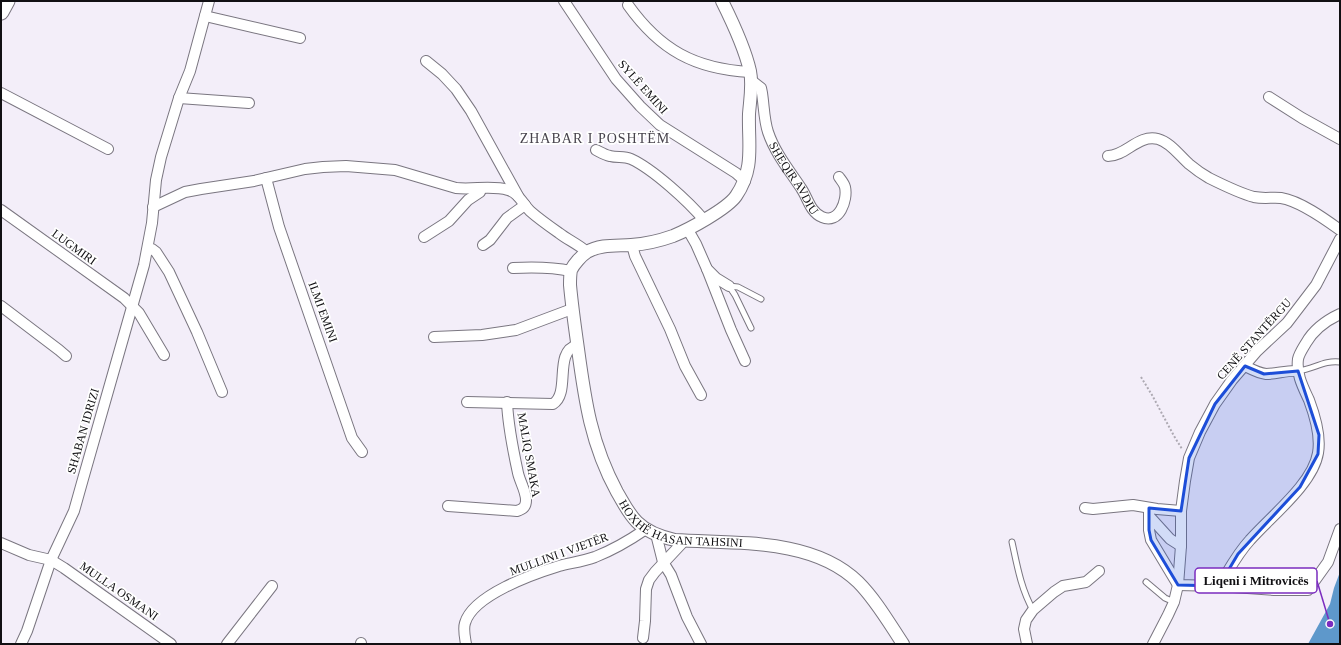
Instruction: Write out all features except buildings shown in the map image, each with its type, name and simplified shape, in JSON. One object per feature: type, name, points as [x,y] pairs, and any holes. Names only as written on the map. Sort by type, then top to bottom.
[{"type":"main road","points":[[1,12],[7,1]]},
{"type":"street","name":"SHABAN IDRIZI","points":[[21,644],[27,631],[51,560],[74,510],[84,479],[148,248],[156,180],[161,157],[179,98],[190,71],[209,1]]},
{"type":"street","name":"SYLË EMINI","points":[[564,1],[616,79],[660,126],[722,164],[745,181]]},
{"type":"street","name":"SHEQIR AVDIU","points":[[587,252],[594,248],[608,246],[654,243],[688,230],[720,210],[735,198],[745,181],[750,154],[749,115],[751,77],[746,56],[722,1]]},
{"type":"street","points":[[628,5],[639,21],[656,39],[676,53],[693,61],[751,77]]},
{"type":"street","points":[[205,16],[300,38]]},
{"type":"street","points":[[426,61],[442,74],[460,94],[518,196],[525,205],[559,233],[580,245],[587,252],[581,256],[571,271],[540,267],[513,268]]},
{"type":"street","name":"SHEQIR AVDIU","points":[[751,77],[761,88],[768,131],[775,148],[802,189],[814,212],[823,218],[834,218],[839,213],[843,205],[845,199],[845,187],[839,177]]},
{"type":"street","points":[[1,93],[108,149]]},
{"type":"street","points":[[1269,97],[1302,118],[1340,139]]},
{"type":"street","points":[[179,98],[249,103]]},
{"type":"street","points":[[1108,156],[1114,156],[1136,142],[1147,138],[1159,139],[1207,177],[1254,196],[1269,199],[1281,198],[1302,205],[1340,230]]},
{"type":"street","points":[[596,150],[609,156],[623,157],[631,160],[651,171],[704,220]]},
{"type":"street","points":[[153,207],[185,192],[254,181],[305,169],[346,166],[394,170],[456,188],[507,189],[518,196]]},
{"type":"street","name":"ILMI EMINI","points":[[266,178],[281,233],[352,438],[362,452]]},
{"type":"street","points":[[424,237],[449,221],[468,200],[480,192],[481,189]]},
{"type":"street","points":[[483,244],[490,240],[507,218],[525,205]]},
{"type":"street","name":"LUGMIRI","points":[[1,210],[124,298],[132,306]]},
{"type":"street","points":[[688,230],[707,269],[745,361]]},
{"type":"street","name":"CENË STANTËRGU","points":[[1153,644],[1174,602],[1178,585],[1182,546],[1182,511],[1189,458],[1200,432],[1215,404],[1232,380],[1257,352],[1288,323],[1316,285],[1340,239]]},
{"type":"street","points":[[632,245],[635,256],[667,323],[685,366],[701,395]]},
{"type":"street","points":[[148,248],[156,252],[169,272],[197,332],[222,392]]},
{"type":"street","points":[[707,269],[716,278],[728,286]]},
{"type":"street","name":"HOXHË HASAN TAHSINI","points":[[571,271],[570,285],[572,309],[589,422],[596,444],[612,482],[627,510],[637,522],[651,532],[675,540],[747,543],[784,548],[812,554],[831,563],[858,582],[878,607],[903,644]]},
{"type":"street","points":[[1,306],[66,356]]},
{"type":"street","points":[[132,306],[164,355]]},
{"type":"street","points":[[434,337],[516,330],[572,309]]},
{"type":"street","points":[[1219,586],[1238,554],[1281,509],[1313,469],[1318,454],[1319,435],[1298,371],[1298,358],[1314,331],[1321,324],[1340,314]]},
{"type":"street","name":"MALIQ SMAKA","points":[[467,402],[553,404],[559,398],[561,391],[565,360],[568,351],[573,346],[577,345]]},
{"type":"street","points":[[1245,366],[1264,374],[1298,371]]},
{"type":"street","name":"MALIQ SMAKA","points":[[448,506],[517,511],[525,506],[526,500],[518,473],[512,439],[508,402]]},
{"type":"street","points":[[1085,508],[1133,505],[1149,512],[1182,511]]},
{"type":"street","points":[[1149,512],[1149,530],[1151,540],[1178,585],[1274,590],[1308,590],[1328,562],[1340,529]]},
{"type":"street","points":[[1149,512],[1170,539],[1182,546]]},
{"type":"street","points":[[651,532],[700,644]]},
{"type":"street","name":"MULLINI I VJETËR","points":[[466,644],[465,624],[470,613],[480,602],[495,593],[531,576],[560,566],[594,557],[625,542],[651,532]]},
{"type":"street","points":[[643,638],[646,589],[652,576],[663,562],[685,540]]},
{"type":"street","name":"MULLA OSMANI","points":[[1,543],[29,554],[51,560],[87,583],[171,644]]},
{"type":"street","points":[[1027,644],[1024,629],[1026,620],[1033,610],[1063,586],[1086,582],[1099,571]]},
{"type":"street","points":[[227,644],[272,586]]},
{"type":"lane","points":[[728,286],[738,287],[761,299]]},
{"type":"lane","points":[[728,286],[735,296],[751,328]]},
{"type":"lane","points":[[1298,371],[1309,369],[1327,362],[1340,362]]},
{"type":"lane","points":[[1012,542],[1022,586],[1026,598],[1033,610]]},
{"type":"lane","points":[[1146,582],[1165,598],[1174,602]]},
{"type":"path","points":[[1141,377],[1174,436],[1189,458]]},
{"type":"highlighted area","points":[[1245,366],[1264,374],[1298,371],[1319,435],[1318,454],[1300,487],[1238,554],[1219,586],[1178,585],[1151,540],[1149,530],[1149,508],[1181,511],[1189,458],[1215,404]]},
{"type":"water","points":[[1340,572],[1340,644],[1308,644],[1330,604]]},
{"type":"place","name":"Liqeni i Mitrovicës","points":[[1330,624]]},
{"type":"district","name":"ZHABAR I POSHTËM","points":[[595,138]]}]
